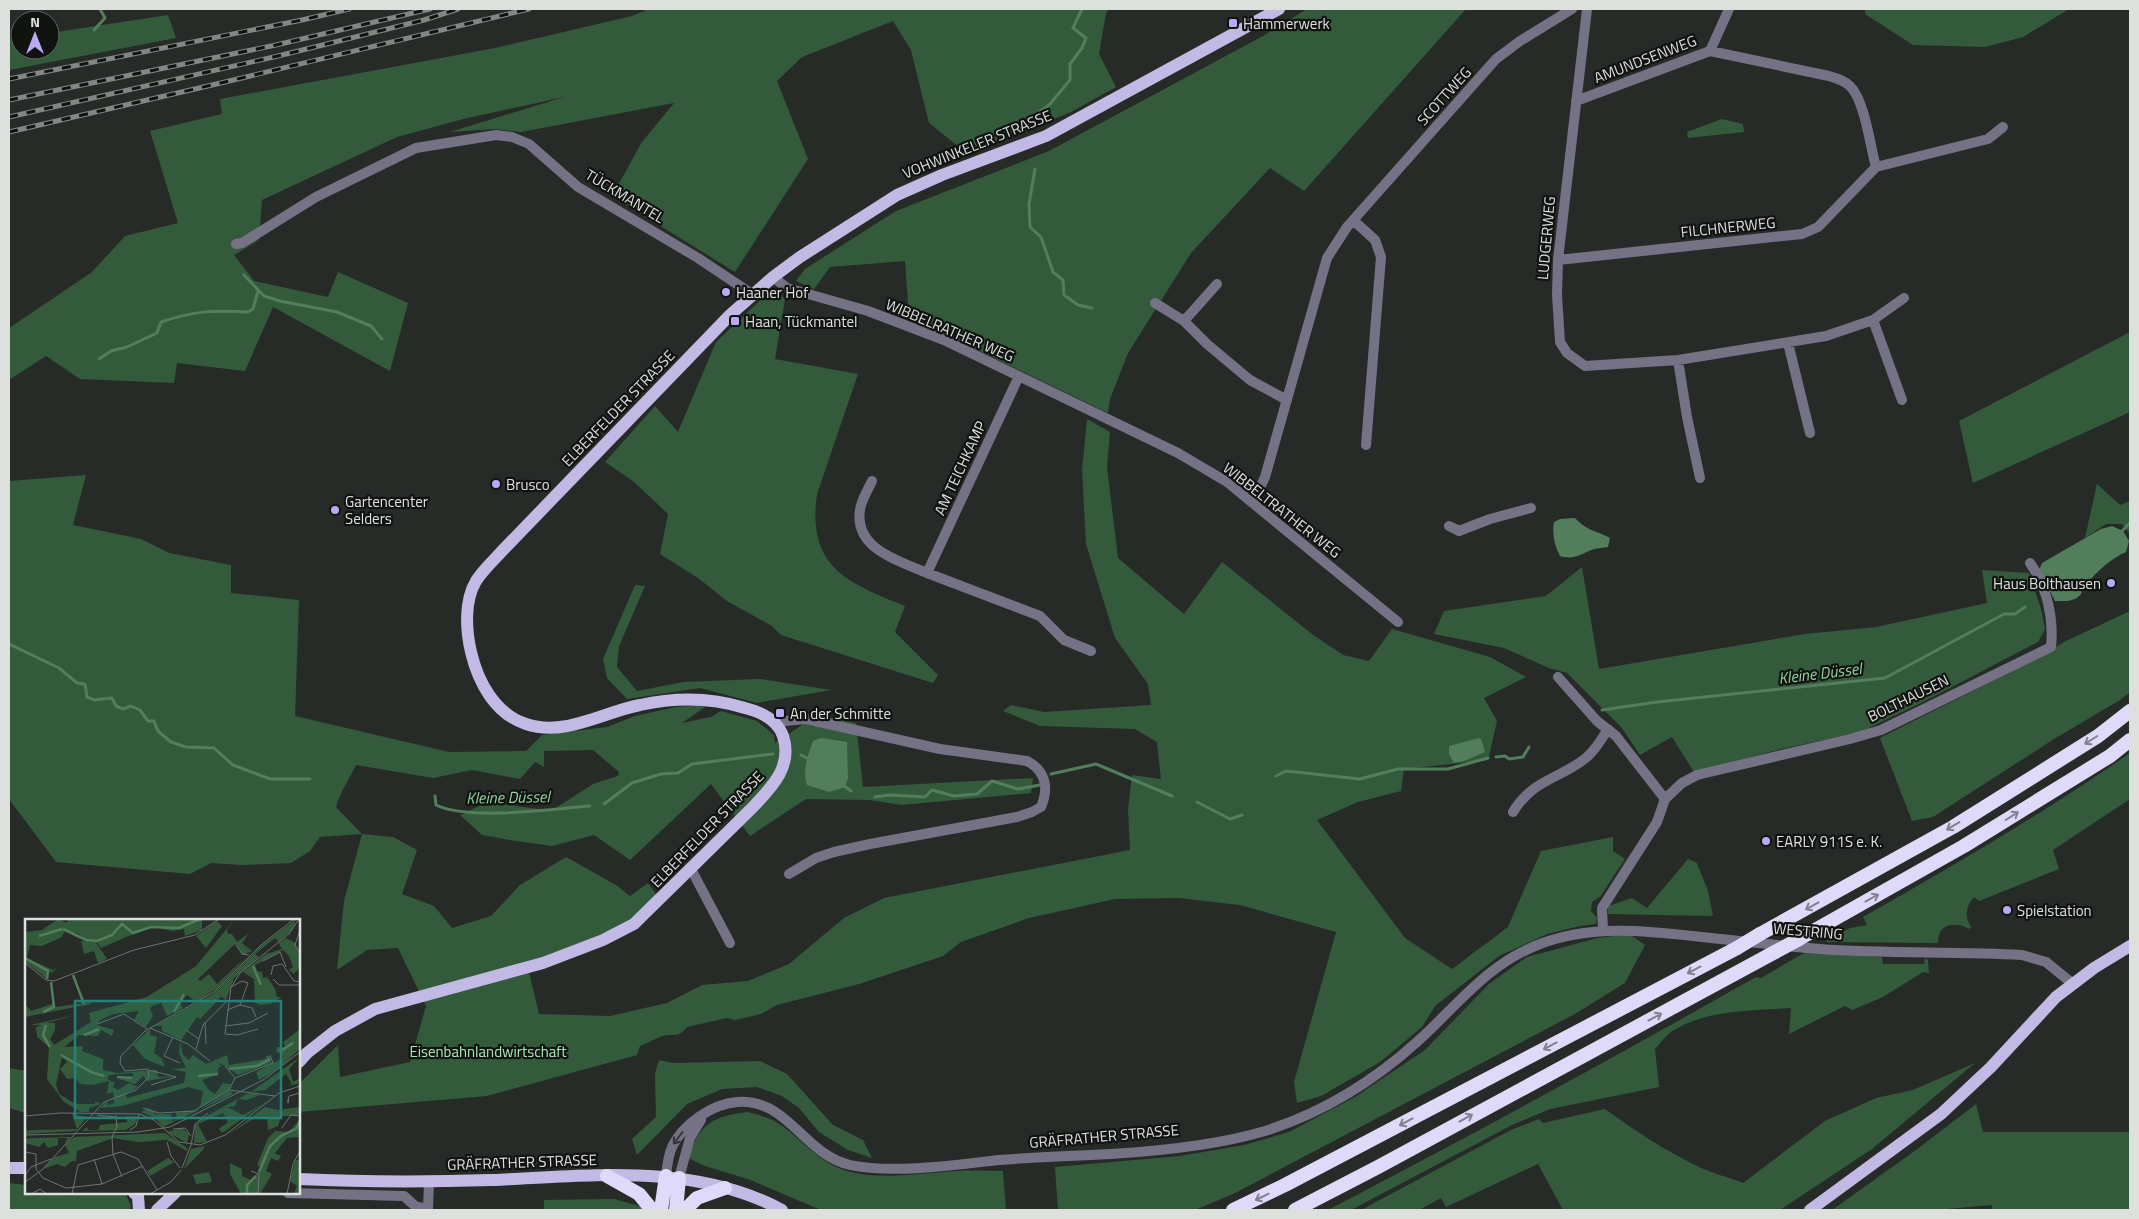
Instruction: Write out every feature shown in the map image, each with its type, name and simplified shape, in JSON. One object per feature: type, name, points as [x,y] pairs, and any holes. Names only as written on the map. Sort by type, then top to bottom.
[{"type":"highway","points":[[1233,1210],[1293,1181],[1737,948],[1953,827],[2098,736],[2130,711]]},
{"type":"highway","points":[[1295,1210],[1799,939],[1964,846],[2110,756],[2130,740]]},
{"type":"highway","points":[[1313,1210],[1378,1167]]},
{"type":"highway","points":[[607,1176],[639,1194],[652,1210]]},
{"type":"highway","points":[[661,1210],[672,1177]]},
{"type":"highway","points":[[672,1177],[676,1210]]},
{"type":"highway","points":[[685,1210],[697,1198],[725,1188]]},
{"type":"main road","name":"VOHWINKELER STRASSE","points":[[772,277],[898,195],[935,178],[1046,136],[1279,9]]},
{"type":"main road","name":"ELBERFELDER STRASSE","points":[[300,1061],[335,1031],[375,1009],[535,965],[603,940],[634,924],[772,788],[782,772],[786,760],[785,745],[782,734],[774,722],[759,712],[721,700],[688,698],[639,705],[575,725],[558,728],[527,724],[505,713],[492,699],[482,683],[469,645],[468,622],[470,595],[475,582],[482,573],[752,294],[772,277]]},
{"type":"main road","points":[[1810,1210],[1941,1114],[1991,1067],[2052,1001],[2094,968],[2130,946]]},
{"type":"main road","points":[[9,1168],[25,1168]]},
{"type":"main road","name":"GRÄFRATHER STRASSE","points":[[300,1179],[429,1181],[607,1176],[672,1177]]},
{"type":"main road","points":[[672,1177],[749,1195],[782,1210]]},
{"type":"main road","points":[[135,1194],[138,1196],[139,1210]]},
{"type":"main road","points":[[156,1210],[174,1194]]},
{"type":"street","name":"SCOTTWEG","points":[[1253,503],[1265,477],[1331,248],[1353,220],[1496,59],[1520,41],[1572,9]]},
{"type":"street","name":"LUDGERWEG","points":[[1588,9],[1558,260],[1557,322],[1560,342],[1567,352],[1585,366],[1678,360],[1788,343],[1826,336],[1873,320],[1904,298]]},
{"type":"street","name":"AMUNDSENWEG","points":[[1576,101],[1710,50],[1729,9]]},
{"type":"street","points":[[1710,50],[1842,80],[1853,90],[1861,107],[1876,167],[1988,139],[2003,127]]},
{"type":"street","name":"TÜCKMANTEL","points":[[236,244],[242,243],[316,197],[416,148],[496,136],[512,137],[529,144],[578,187],[698,258],[752,294]]},
{"type":"street","name":"FILCHNERWEG","points":[[1558,260],[1802,234],[1818,227],[1876,167]]},
{"type":"street","points":[[1353,220],[1375,240],[1381,257],[1366,445]]},
{"type":"street","name":"WIBBELRATHER WEG","points":[[772,277],[787,288],[868,311],[944,340],[1112,422]]},
{"type":"street","points":[[1184,321],[1217,284]]},
{"type":"street","points":[[1155,303],[1184,321],[1239,372],[1287,400]]},
{"type":"street","points":[[1873,320],[1902,400]]},
{"type":"street","points":[[1788,343],[1810,433]]},
{"type":"street","points":[[1678,360],[1681,387],[1700,478]]},
{"type":"street","name":"AM TEICHKAMP","points":[[927,573],[1019,376]]},
{"type":"street","name":"WIBBELTRATHER WEG","points":[[1112,422],[1178,454],[1227,482],[1398,622]]},
{"type":"street","points":[[872,481],[860,510],[862,534],[875,548],[927,573],[1040,616],[1064,640],[1091,651]]},
{"type":"street","points":[[1449,526],[1459,531],[1490,519],[1531,508]]},
{"type":"street","name":"BOLTHAUSEN","points":[[1665,799],[1682,783],[1697,775],[1881,730],[2051,647],[2053,631],[2051,615],[2036,572],[2030,563]]},
{"type":"street","points":[[1558,677],[1597,721],[1608,729],[1665,799],[1657,822],[1602,908],[1603,930]]},
{"type":"street","points":[[774,722],[806,718],[940,749],[1027,762],[1035,766],[1043,774],[1046,786],[1041,807],[1018,817],[834,852],[816,858],[789,874]]},
{"type":"street","points":[[1513,812],[1519,802],[1535,786],[1586,758],[1597,746],[1608,729]]},
{"type":"street","points":[[691,869],[730,943]]},
{"type":"street","name":"WESTRING","points":[[1476,983],[1504,962],[1540,944],[1578,934],[1603,930],[1668,933],[1844,950],[2022,955],[2046,962],[2073,984]]},
{"type":"street","name":"GRÄFRATHER STRASSE","points":[[672,1177],[669,1155],[676,1140],[707,1111],[733,1102],[764,1105],[781,1115],[822,1153],[836,1160],[862,1167],[891,1168],[960,1165],[998,1160],[1136,1152],[1233,1138],[1265,1131],[1325,1105],[1362,1085],[1389,1066],[1448,1012],[1476,983]]},
{"type":"street","points":[[672,1177],[690,1138],[707,1111]]},
{"type":"street","points":[[300,1193],[404,1196],[415,1206],[428,1206],[429,1181]]},
{"type":"green space","points":[[649,9],[1109,9],[1106,13],[1099,54],[1116,87],[1071,112],[960,157],[959,147],[929,123],[911,50],[893,21],[802,57],[777,81],[808,159],[735,272],[612,196],[642,142],[674,103],[521,132],[494,129],[450,132],[564,97],[463,119],[397,137],[262,200],[259,240],[234,255],[254,281],[328,297],[338,272],[408,303],[390,371],[273,307],[245,371],[177,363],[174,383],[80,379],[46,356],[9,380],[9,328],[92,272],[125,236],[178,223],[150,131],[222,114],[220,99],[495,48],[632,16]]},
{"type":"green space","points":[[1307,9],[1466,9],[1304,191],[1270,168],[1191,253],[1128,353],[1110,399],[1108,413],[909,317],[905,261],[830,267],[814,289],[796,281],[805,269],[896,211],[1049,151],[1263,36]]},
{"type":"green space","points":[[1865,9],[2069,9],[2023,37],[1985,47],[1913,45],[1865,14]]},
{"type":"green space","points":[[168,15],[176,38],[9,70],[9,39],[10,60],[60,60],[60,31]]},
{"type":"green space","points":[[1722,119],[1743,124],[1744,132],[1688,138],[1687,132]]},
{"type":"green space","points":[[769,292],[779,293],[785,299],[775,359],[858,374],[817,494],[815,519],[818,539],[825,555],[835,568],[849,579],[865,589],[905,606],[895,632],[938,675],[933,683],[781,635],[772,626],[727,601],[698,578],[660,554],[668,514],[633,481],[605,462],[655,406],[678,432],[716,342]]},
{"type":"green space","points":[[2130,332],[2130,412],[1973,483],[1959,421]]},
{"type":"green space","name":"Eisenbahnlandwirtschaft","points":[[1087,419],[1110,432],[1107,467],[1118,558],[1184,614],[1222,562],[1313,635],[1343,655],[1369,661],[1392,629],[1490,657],[1526,677],[1484,698],[1497,721],[1488,760],[1404,769],[1401,791],[1358,802],[1317,820],[1405,938],[1452,969],[1508,927],[1541,851],[1613,837],[1613,851],[1625,859],[1600,897],[1592,902],[1591,911],[1597,918],[1596,924],[1547,934],[1499,956],[1435,1006],[1422,1027],[1380,1062],[1321,1096],[1297,1103],[1294,1082],[1336,932],[1240,905],[1179,898],[1115,899],[1029,918],[961,942],[943,956],[859,984],[777,1005],[761,1014],[735,1020],[727,1018],[687,1027],[678,1034],[657,1038],[640,1046],[637,1055],[487,1096],[300,1112],[300,1083],[338,1045],[340,1077],[410,1062],[426,1006],[398,948],[367,950],[337,970],[344,901],[362,834],[393,837],[417,850],[402,894],[434,906],[452,928],[491,916],[520,885],[566,857],[616,885],[630,896],[648,883],[658,897],[629,923],[527,964],[539,1014],[610,1016],[667,1003],[702,985],[748,981],[789,964],[844,918],[884,898],[1130,850],[1128,809],[1132,775],[1161,779],[1157,742],[1135,729],[1040,726],[1003,711],[1011,705],[1044,712],[1151,705],[1148,684],[1115,638],[1086,544],[1082,470]]},
{"type":"green space","points":[[86,475],[73,525],[141,539],[169,553],[231,565],[231,593],[299,600],[295,716],[449,752],[526,751],[542,735],[607,727],[635,716],[676,707],[709,704],[682,723],[711,717],[721,711],[757,721],[774,735],[775,743],[817,715],[856,723],[863,787],[1033,778],[1031,793],[901,805],[870,800],[806,799],[750,836],[711,784],[630,860],[594,835],[552,846],[516,841],[482,835],[460,815],[488,802],[551,811],[593,784],[618,776],[619,772],[593,750],[544,751],[544,767],[535,762],[520,779],[472,770],[433,778],[356,765],[336,807],[362,834],[320,837],[310,851],[291,863],[242,865],[211,863],[190,874],[56,862],[9,799],[9,481]]},
{"type":"green space","points":[[2097,484],[2120,505],[2130,501],[2130,534],[2122,524],[2106,524],[2085,538]]},
{"type":"green space","points":[[1582,567],[1599,669],[1805,634],[1876,627],[1987,603],[1982,570],[2029,573],[2041,609],[2045,629],[2038,642],[1925,701],[1860,732],[1777,750],[1694,772],[1672,737],[1640,755],[1622,728],[1567,673],[1549,668],[1504,648],[1434,634],[1444,611],[1546,596]]},
{"type":"green space","points":[[635,585],[645,586],[619,646],[617,667],[637,691],[684,682],[760,679],[831,690],[757,703],[700,688],[627,699],[607,678],[603,659]]},
{"type":"green space","points":[[2130,611],[2130,692],[1933,817],[1912,821],[1880,738],[2030,662],[2066,641]]},
{"type":"green space","points":[[2130,753],[2130,799],[2053,850],[2059,869],[1979,901],[1974,897],[1967,911],[1967,919],[1971,927],[1969,929],[1958,925],[1948,926],[1940,932],[1938,943],[1825,942],[1850,928],[1867,925],[1863,917],[1999,838],[2065,797]]},
{"type":"green space","points":[[1688,859],[1697,863],[1708,891],[1713,916],[1608,914],[1608,906],[1632,898],[1647,908]]},
{"type":"green space","points":[[1629,934],[1645,945],[1625,983],[1573,1015],[1235,1193],[1195,1210],[1058,1210],[1055,1167],[1180,1156],[1244,1145],[1289,1132],[1355,1097],[1425,1050],[1490,983],[1527,957],[1598,938]]},
{"type":"green space","points":[[1804,953],[1882,957],[1883,964],[1924,964],[1925,958],[1928,960],[1929,973],[1923,972],[1883,997],[1852,1010],[1845,1006],[1789,1034],[1791,1008],[1729,1012],[1685,1024],[1669,1034],[1655,1049],[1659,1087],[1550,1109],[1512,1125],[1351,1210],[1328,1210],[1650,1037],[1756,977],[1761,978]]},
{"type":"green space","points":[[659,1060],[673,1063],[760,1061],[787,1074],[833,1125],[863,1140],[872,1158],[848,1150],[819,1132],[799,1108],[782,1096],[757,1087],[722,1089],[687,1104],[637,1155],[632,1139],[656,1117],[655,1074]]},
{"type":"green space","points":[[1975,1063],[1872,1149],[1780,1210],[1563,1210],[1538,1164],[1446,1207],[1441,1198],[1419,1210],[1361,1210],[1511,1130],[1539,1119],[1543,1123],[1605,1109],[1627,1125],[1685,1160],[1708,1171],[1743,1183],[1825,1121],[1876,1098],[1913,1090]]},
{"type":"green space","points":[[9,1068],[25,1071],[25,1113],[9,1108]]},
{"type":"green space","points":[[1976,1104],[1983,1132],[2130,1132],[2130,1209],[1992,1210],[1992,1205],[1935,1210],[1832,1210]]},
{"type":"green space","points":[[747,1112],[774,1121],[826,1161],[844,1170],[857,1173],[885,1176],[964,1171],[1003,1171],[1006,1210],[821,1210],[748,1179],[705,1166],[688,1158],[697,1137],[709,1124],[725,1116]]},
{"type":"green space","points":[[9,1183],[25,1185],[25,1194],[124,1194],[131,1206],[130,1210],[9,1210]]},
{"type":"green space","points":[[614,1199],[643,1207],[645,1210],[544,1210],[544,1200]]},
{"type":"shaded area","points":[[1575,518],[1587,528],[1610,538],[1608,547],[1593,549],[1573,557],[1560,556],[1554,539],[1554,522],[1560,519]]},
{"type":"shaded area","points":[[2112,526],[2123,531],[2129,541],[2126,552],[2100,570],[2085,586],[2078,597],[2070,600],[2055,601],[2039,570],[2042,563],[2101,529]]},
{"type":"shaded area","points":[[821,738],[847,742],[848,778],[845,787],[829,792],[807,785],[805,773],[813,741]]},
{"type":"shaded area","points":[[1479,738],[1485,752],[1454,763],[1449,754],[1449,746]]},
{"type":"waterway","points":[[94,30],[105,18],[100,9]]},
{"type":"waterway","points":[[1030,119],[1049,105],[1070,80],[1070,64],[1082,48],[1086,38],[1073,28],[1082,9]]},
{"type":"waterway","points":[[1035,169],[1029,204],[1030,227],[1041,237],[1053,272],[1063,280],[1064,295],[1078,305],[1092,308]]},
{"type":"waterway","points":[[244,275],[264,296],[337,312],[371,326],[382,339]]},
{"type":"waterway","points":[[99,359],[111,351],[127,347],[157,333],[161,322],[204,312],[248,312],[253,309],[258,291]]},
{"type":"waterway","name":"Kleine Düssel","points":[[2120,533],[2130,523]]},
{"type":"waterway","name":"Kleine Düssel","points":[[1602,710],[1657,702],[1885,678],[2004,614],[2015,614],[2025,607]]},
{"type":"waterway","name":"Kleine Düssel","points":[[9,644],[59,668],[77,683],[85,684],[87,697],[94,700],[112,698],[116,706],[123,709],[131,706],[140,710],[148,721],[154,721],[158,731],[171,742],[186,747],[214,748],[233,765],[270,779],[310,779]]},
{"type":"waterway","name":"Kleine Düssel","points":[[1496,757],[1505,756],[1509,759],[1523,757],[1529,747]]},
{"type":"waterway","name":"Kleine Düssel","points":[[604,804],[632,783],[661,774],[678,773],[692,764],[773,754]]},
{"type":"waterway","name":"Kleine Düssel","points":[[801,755],[809,759]]},
{"type":"waterway","name":"Kleine Düssel","points":[[1276,776],[1286,771],[1360,779],[1398,769],[1448,769],[1488,758]]},
{"type":"waterway","name":"Kleine Düssel","points":[[1051,774],[1096,764],[1172,796]]},
{"type":"waterway","name":"Kleine Düssel","points":[[875,797],[889,795],[925,797],[932,790],[954,796],[977,794],[992,781],[1018,789],[1040,785]]},
{"type":"waterway","name":"Kleine Düssel","points":[[844,786],[851,791]]},
{"type":"waterway","name":"Kleine Düssel","points":[[435,796],[436,805],[451,810],[469,812],[511,813],[590,806]]},
{"type":"waterway","name":"Kleine Düssel","points":[[1197,802],[1230,819],[1242,815]]},
{"type":"railway","points":[[9,79],[349,9]]},
{"type":"railway","points":[[9,100],[276,45],[430,9]]},
{"type":"railway","points":[[9,117],[278,56],[424,20],[458,9]]},
{"type":"railway","points":[[9,132],[529,9]]},
{"type":"place","name":"Hammerwerk","points":[[1233,23]]},
{"type":"place","name":"Haaner Hof","points":[[726,292]]},
{"type":"place","name":"Haan, Tückmantel","points":[[735,321]]},
{"type":"place","name":"Brusco","points":[[496,484]]},
{"type":"place","name":"Gartencenter Selders","points":[[335,510]]},
{"type":"place","name":"Haus Bolthausen","points":[[2111,583]]},
{"type":"place","name":"An der Schmitte","points":[[780,713]]},
{"type":"place","name":"EARLY 911S e. K.","points":[[1766,841]]},
{"type":"place","name":"Spielstation","points":[[2007,910]]}]
